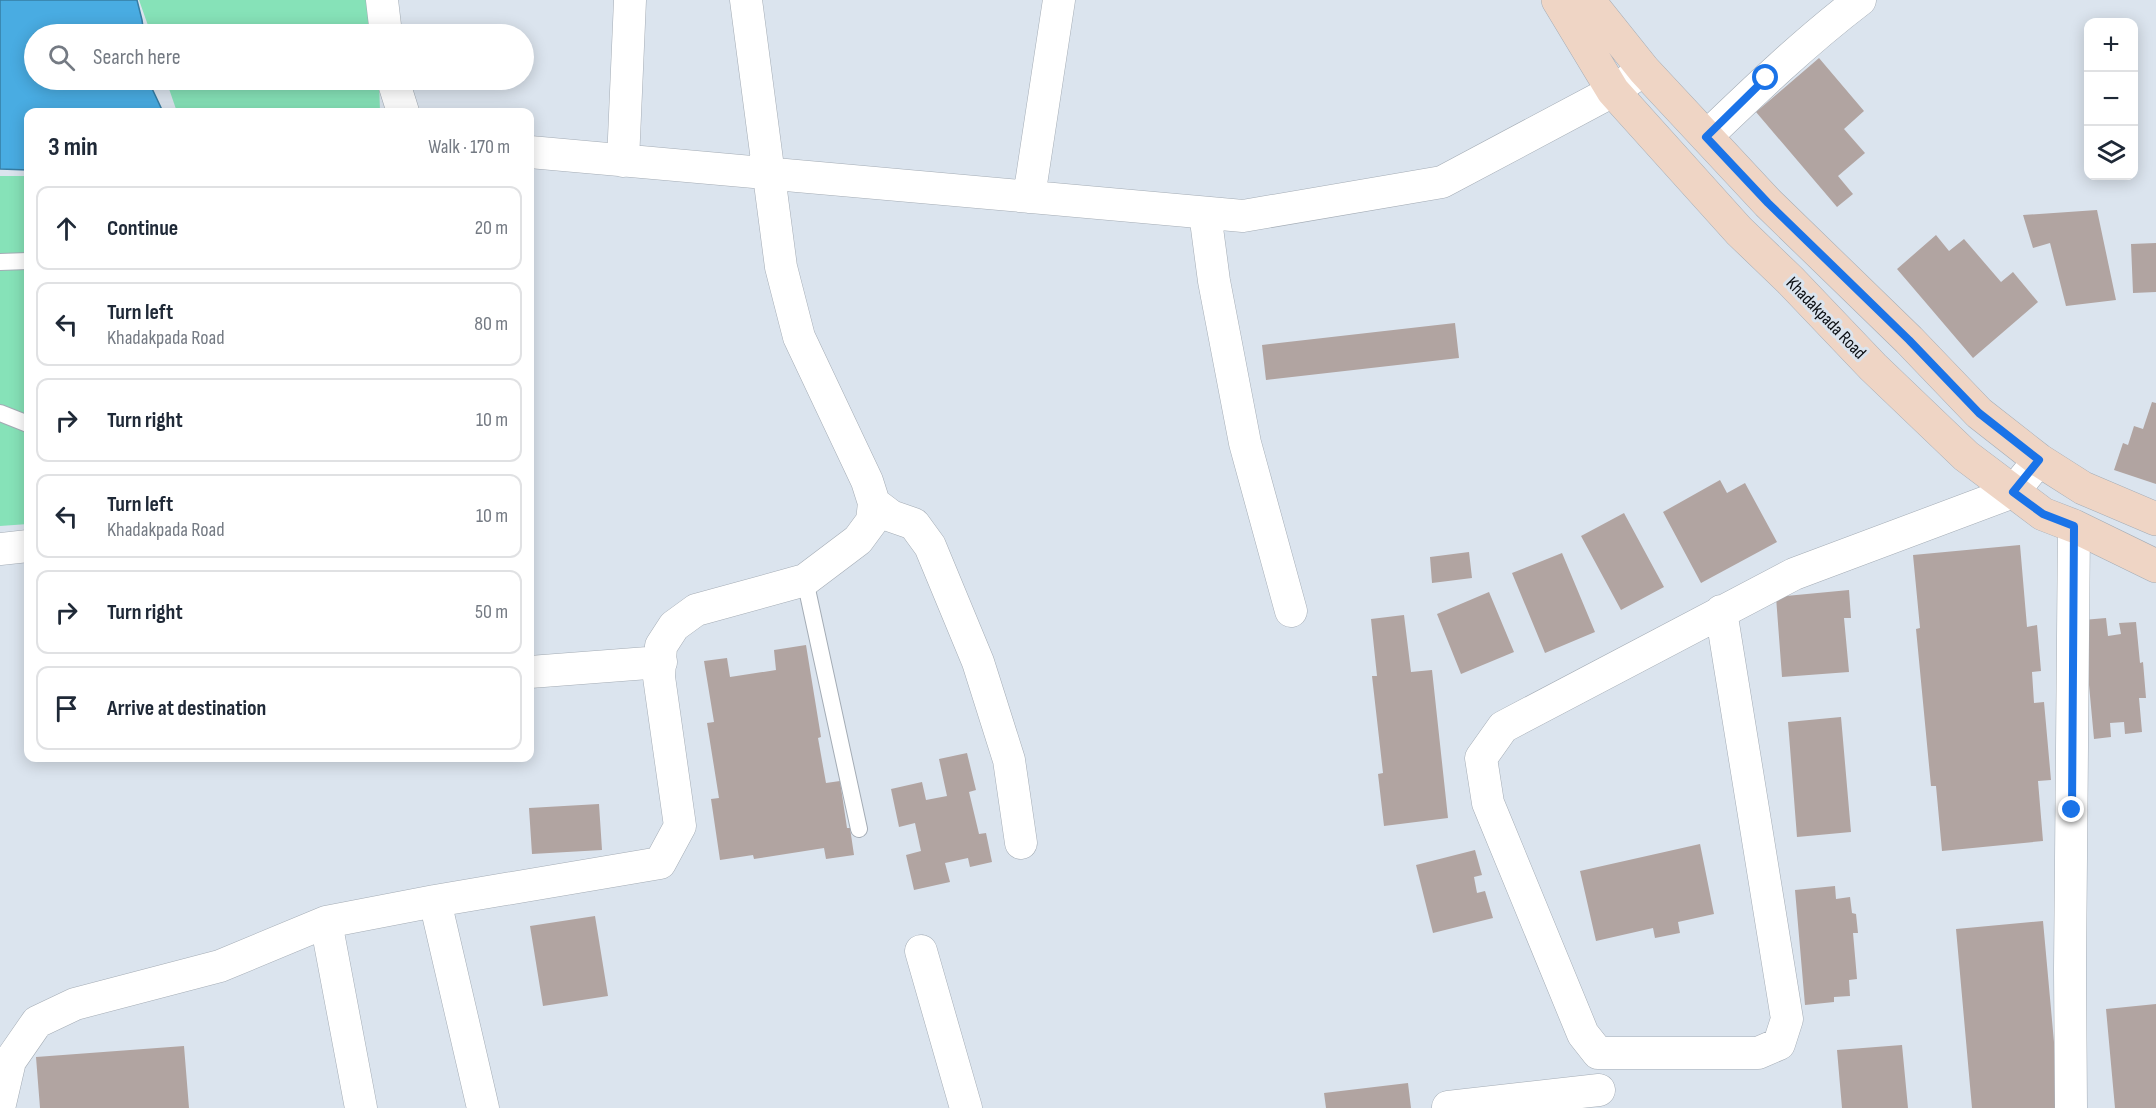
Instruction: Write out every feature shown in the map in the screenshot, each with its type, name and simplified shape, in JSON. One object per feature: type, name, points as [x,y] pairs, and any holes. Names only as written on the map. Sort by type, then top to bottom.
[{"type":"main road","name":"Khadakpada Road","points":[[1558,0],[1613,91],[1739,231],[1966,456],[2043,514],[2074,526],[2156,566]]},
{"type":"main road","points":[[1588,0],[1644,70],[1768,203],[1979,413],[2039,460],[2083,488],[2156,519]]},
{"type":"main road","points":[[1790,280],[1818,252]]},
{"type":"main road","points":[[1896,389],[1926,358]]},
{"type":"street","points":[[382,0],[385,24]]},
{"type":"street","points":[[623,160],[630,0]]},
{"type":"street","points":[[0,1104],[10,1061],[38,1022],[75,1004],[220,966],[327,922],[435,901],[660,863],[680,826],[659,677],[661,646],[674,627],[696,610],[805,580],[858,540],[872,521],[873,503],[867,481],[799,336],[781,267],[746,0]]},
{"type":"street","points":[[1029,197],[1059,0]]},
{"type":"street","points":[[1706,137],[1766,78],[1860,0]]},
{"type":"street","points":[[534,152],[1244,216],[1442,182],[1613,91],[1644,70]]},
{"type":"street","points":[[396,90],[402,108]]},
{"type":"street","points":[[1205,213],[1214,281],[1245,443],[1291,611]]},
{"type":"street","points":[[1448,1107],[1599,1099],[1598,1053],[1583,1034],[1488,803],[1481,758],[1503,727],[1794,574],[2013,492],[2039,460]]},
{"type":"street","points":[[873,503],[891,516],[914,524],[930,546],[978,662],[1009,760],[1021,843]]},
{"type":"street","points":[[2071,1108],[2074,526]]},
{"type":"street","points":[[0,549],[24,546]]},
{"type":"street","points":[[1598,1053],[1758,1053],[1779,1044],[1787,1019],[1721,611]]},
{"type":"street","points":[[534,672],[660,662]]},
{"type":"street","points":[[435,901],[483,1108]]},
{"type":"street","points":[[327,922],[361,1108]]},
{"type":"street","points":[[921,951],[966,1108]]},
{"type":"lane","points":[[0,262],[24,261]]},
{"type":"lane","points":[[0,413],[24,422]]},
{"type":"lane","points":[[805,580],[858,829]]},
{"type":"green space","points":[[139,0],[374,0],[375,24],[147,24]]},
{"type":"green space","points":[[169,90],[379,90],[380,108],[176,108]]},
{"type":"green space","points":[[0,176],[24,176],[24,524],[0,526]]},
{"type":"water","points":[[0,0],[137,0],[143,24],[24,24],[24,90],[153,90],[161,108],[24,108],[24,170],[0,169]]},
{"type":"building","points":[[1819,58],[1864,111],[1844,129],[1865,153],[1838,176],[1853,194],[1837,207],[1756,112]]},
{"type":"building","points":[[2097,210],[2116,300],[2066,306],[2050,243],[2033,248],[2023,215]]},
{"type":"building","points":[[1936,235],[1949,251],[1964,239],[2001,282],[2013,272],[2038,302],[1973,358],[1897,269]]},
{"type":"building","points":[[2156,243],[2156,292],[2133,293],[2131,244]]},
{"type":"building","points":[[1455,323],[1459,358],[1266,380],[1262,345]]},
{"type":"building","points":[[2152,402],[2156,403],[2156,484],[2114,470],[2123,443],[2128,445],[2134,426],[2143,429]]},
{"type":"building","points":[[1720,480],[1727,493],[1745,483],[1777,542],[1701,583],[1663,512]]},
{"type":"building","points":[[1624,513],[1664,587],[1621,610],[1581,536]]},
{"type":"building","points":[[2020,545],[2027,627],[2037,625],[2041,671],[2032,672],[2034,703],[2044,702],[2051,780],[2038,781],[2043,841],[1942,851],[1936,786],[1931,786],[1916,629],[1920,628],[1913,555]]},
{"type":"building","points":[[1469,552],[1472,578],[1432,583],[1430,557]]},
{"type":"building","points":[[1562,553],[1595,632],[1545,653],[1512,573]]},
{"type":"building","points":[[1849,590],[1851,618],[1844,618],[1849,672],[1782,677],[1776,597]]},
{"type":"building","points":[[1489,592],[1514,652],[1461,674],[1437,614]]},
{"type":"building","points":[[1404,615],[1411,672],[1432,670],[1448,818],[1384,826],[1378,774],[1383,773],[1372,676],[1377,676],[1371,619]]},
{"type":"building","points":[[2106,618],[2108,636],[2121,634],[2119,623],[2136,622],[2146,698],[2139,698],[2142,732],[2125,734],[2124,722],[2110,723],[2111,737],[2094,739],[2083,620]]},
{"type":"building","points":[[806,645],[826,783],[840,781],[847,828],[850,828],[854,855],[826,859],[824,848],[754,859],[753,855],[720,860],[711,799],[719,798],[707,723],[714,722],[704,661],[727,658],[730,677],[776,670],[774,650]]},
{"type":"building","points":[[1841,717],[1851,832],[1797,837],[1788,722]]},
{"type":"building","points":[[967,753],[976,790],[969,792],[979,834],[986,833],[992,862],[970,867],[968,858],[945,863],[950,882],[914,890],[906,855],[921,851],[915,823],[899,827],[891,789],[922,782],[926,800],[947,796],[939,759]]},
{"type":"building","points":[[599,804],[602,850],[532,854],[529,808]]},
{"type":"building","points":[[1700,844],[1714,914],[1678,922],[1680,933],[1655,938],[1653,928],[1596,941],[1580,871]]},
{"type":"building","points":[[1475,850],[1482,875],[1474,877],[1477,893],[1485,891],[1493,918],[1433,933],[1416,865]]},
{"type":"building","points":[[1835,886],[1836,899],[1850,897],[1852,913],[1856,914],[1858,933],[1853,933],[1857,979],[1849,980],[1850,996],[1834,997],[1834,1002],[1805,1005],[1795,890]]},
{"type":"building","points":[[595,916],[608,996],[543,1006],[530,926]]},
{"type":"building","points":[[2043,921],[2060,1108],[1972,1108],[1956,929]]},
{"type":"building","points":[[2156,1004],[2156,1108],[2115,1108],[2106,1009]]},
{"type":"building","points":[[1902,1045],[1908,1108],[1842,1108],[1837,1050]]},
{"type":"building","points":[[184,1046],[189,1108],[40,1108],[36,1057]]},
{"type":"building","points":[[1408,1083],[1411,1108],[1326,1108],[1324,1093]]},
{"type":"route","points":[[1766,78],[1706,137],[1768,203],[1909,340],[1979,413],[2039,460],[2013,492],[2043,514],[2074,526],[2072,810]]}]
